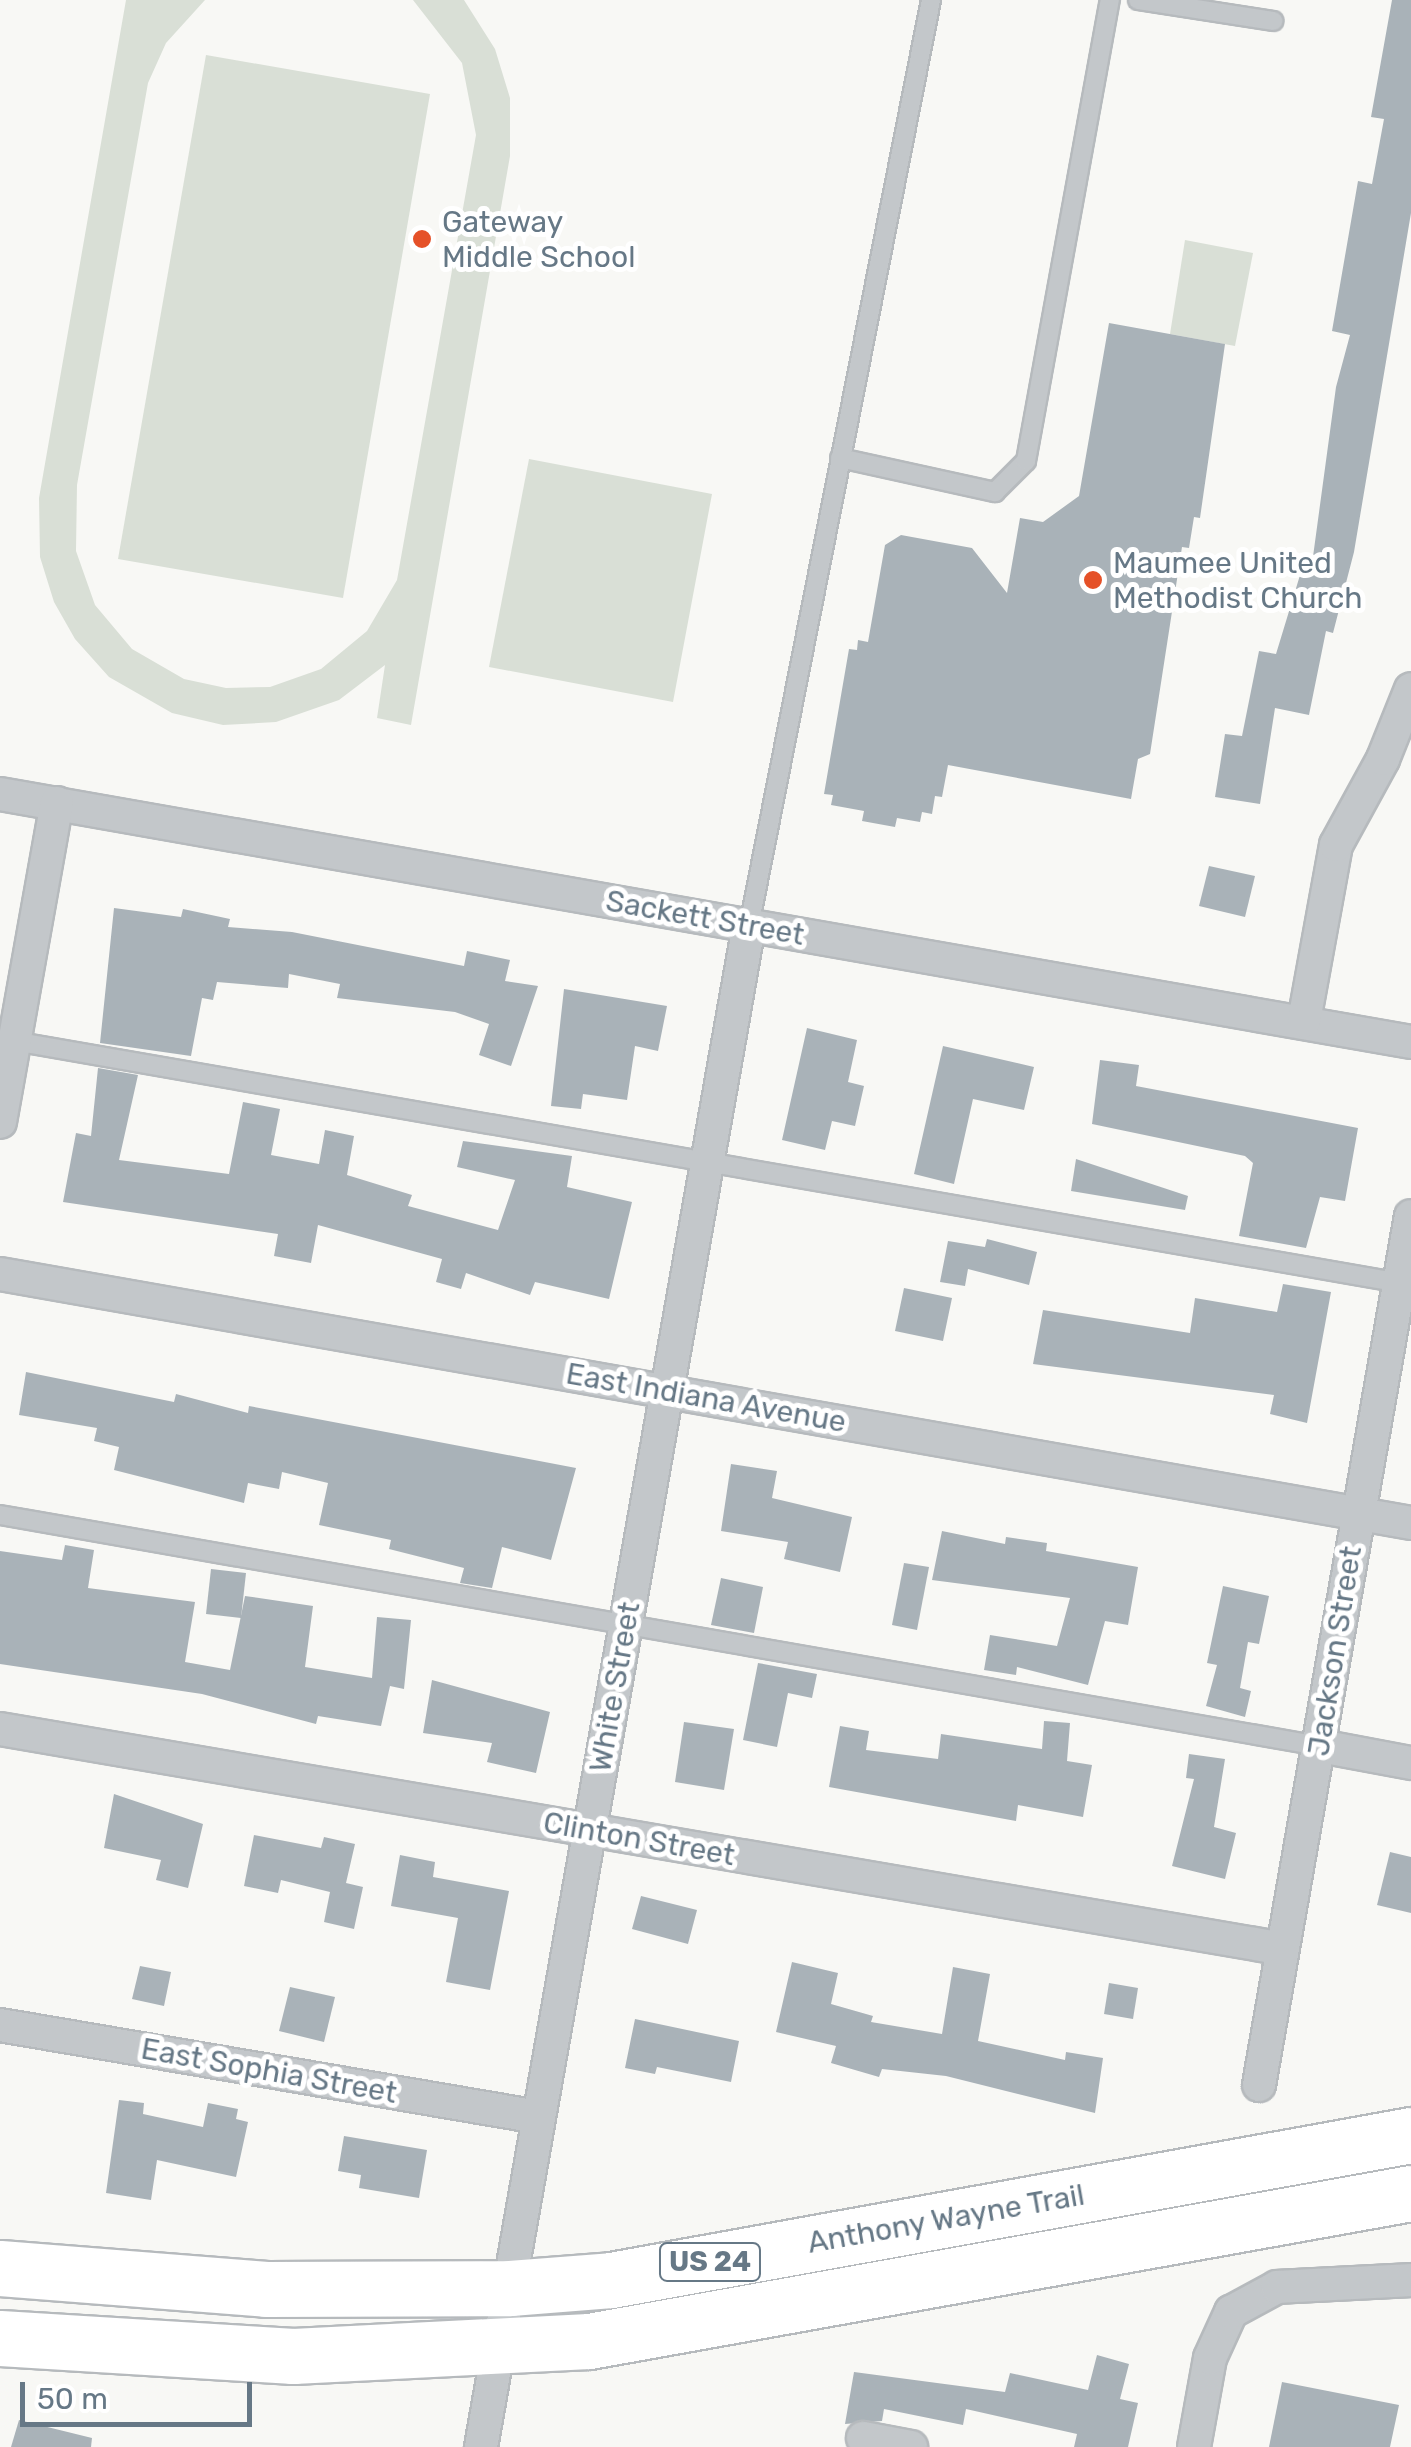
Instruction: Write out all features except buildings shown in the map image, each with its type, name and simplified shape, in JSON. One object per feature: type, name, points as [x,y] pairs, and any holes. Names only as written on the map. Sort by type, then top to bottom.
[{"type":"highway","name":"Anthony Wayne Trail","points":[[0,2268],[266,2289],[510,2288],[611,2280],[1411,2135]]},
{"type":"highway","name":"Anthony Wayne Trail","points":[[0,2338],[293,2356],[588,2342],[1411,2193]]},
{"type":"street","points":[[1304,1022],[1336,844],[1383,760],[1411,689]]},
{"type":"street","name":"Sackett Street","points":[[0,794],[1411,1042]]},
{"type":"street","points":[[0,1122],[7,1040],[56,804]]},
{"type":"street","name":"White Street","points":[[481,2447],[749,926]]},
{"type":"street","name":"Jackson Street","points":[[1258,2085],[1278,1948],[1320,1746],[1357,1514],[1405,1284],[1411,1216]]},
{"type":"street","name":"East Indiana Avenue","points":[[0,1274],[1411,1523]]},
{"type":"street","name":"Clinton Street","points":[[0,1729],[1278,1948]]},
{"type":"street","points":[[1320,1746],[1411,1762]]},
{"type":"street","name":"East Sophia Street","points":[[0,2025],[538,2118]]},
{"type":"street","points":[[1194,2447],[1210,2358],[1231,2312],[1277,2287],[1411,2280]]},
{"type":"street","points":[[863,2438],[911,2447]]},
{"type":"lane","points":[[749,926],[931,0]]},
{"type":"lane","points":[[840,458],[995,492],[1026,461],[1110,0]]},
{"type":"lane","points":[[1138,0],[1273,21]]},
{"type":"lane","points":[[7,1040],[708,1159],[1405,1284]]},
{"type":"lane","points":[[0,1515],[1320,1746]]},
{"type":"shaded area","points":[[126,0],[205,0],[166,43],[148,83],[77,485],[76,551],[95,605],[132,649],[184,679],[226,688],[270,687],[321,669],[367,631],[397,580],[476,135],[462,63],[413,0],[464,0],[495,49],[510,98],[510,156],[411,725],[377,718],[385,665],[339,700],[276,722],[223,725],[172,713],[109,677],[75,639],[54,602],[40,557],[39,498]]},
{"type":"shaded area","points":[[206,55],[430,94],[343,598],[118,559]]},
{"type":"shaded area","points":[[1185,240],[1253,253],[1235,346],[1170,334]]},
{"type":"shaded area","points":[[529,459],[712,494],[673,702],[489,667]]},
{"type":"place","name":"Gateway Middle School","points":[[422,239]]},
{"type":"place","name":"Maumee United Methodist Church","points":[[1093,580]]}]
